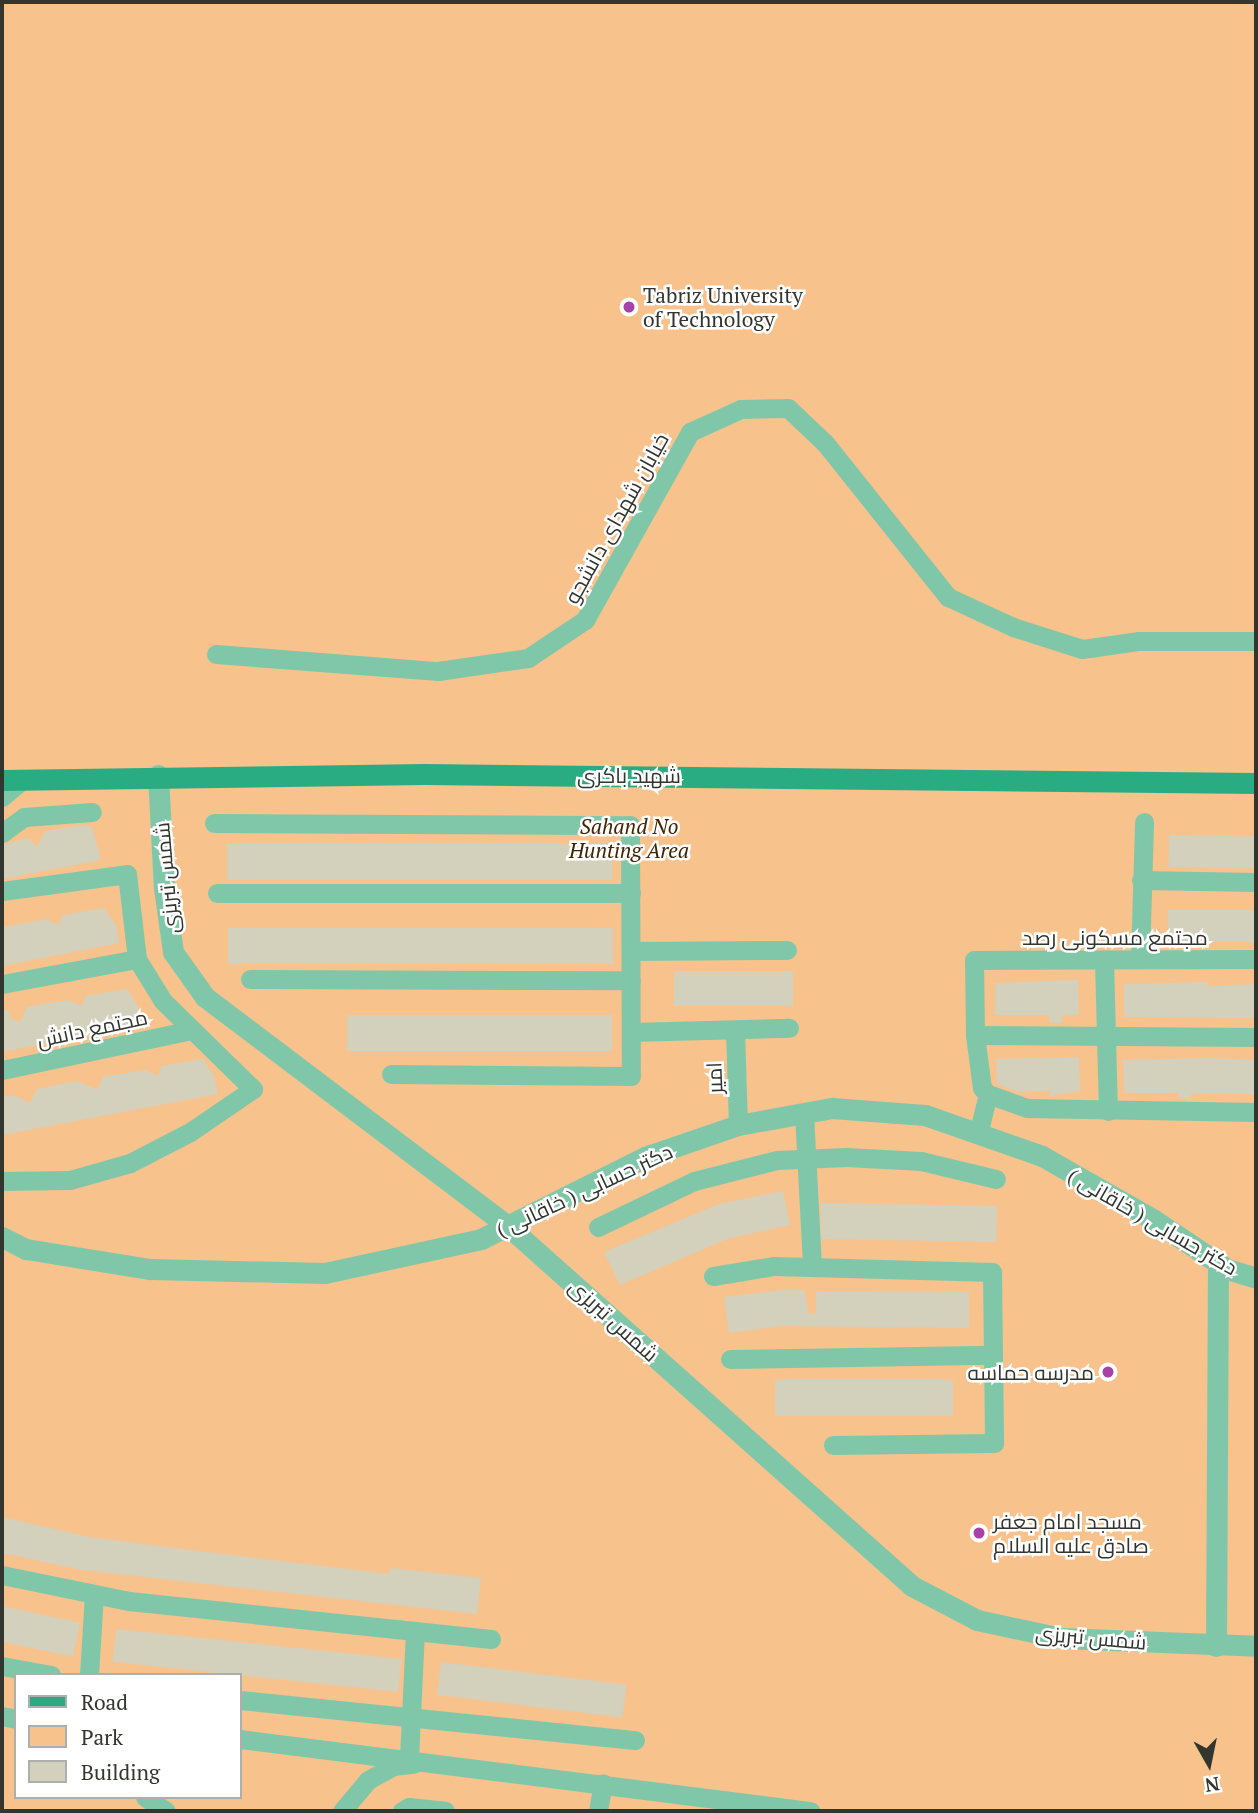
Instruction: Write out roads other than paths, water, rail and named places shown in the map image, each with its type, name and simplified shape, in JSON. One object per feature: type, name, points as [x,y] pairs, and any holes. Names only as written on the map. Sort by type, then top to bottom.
[{"type":"main road","name":"شهید باکری","points":[[12,781],[158,775],[452,774],[1256,783]]},
{"type":"street","name":"خیابان شهدای دانشجو","points":[[216,654],[438,671],[528,658],[586,620],[690,432],[741,409],[788,408],[825,443],[948,597],[1013,627],[1082,649],[1139,641],[1256,641]]},
{"type":"street","name":"شمس تبریزی","points":[[158,775],[164,888],[173,952],[205,997],[508,1226],[912,1586],[977,1620],[1060,1638],[1256,1646]]},
{"type":"street","points":[[2,797],[12,781]]},
{"type":"street","points":[[2,833],[24,817],[92,812]]},
{"type":"street","points":[[1140,960],[1144,822]]},
{"type":"street","points":[[215,824],[631,825],[631,1076],[391,1074]]},
{"type":"street","points":[[2,891],[127,874],[137,959],[163,1001],[253,1089],[190,1132],[130,1163],[70,1181],[2,1181]]},
{"type":"street","points":[[1141,880],[1256,882]]},
{"type":"street","points":[[217,893],[631,893]]},
{"type":"street","points":[[631,951],[788,950]]},
{"type":"street","points":[[2,984],[137,959]]},
{"type":"street","name":"مجتمع مسکونی رصد","points":[[975,1035],[974,960],[1256,959]]},
{"type":"street","points":[[1104,960],[1108,1111]]},
{"type":"street","points":[[250,979],[631,980]]},
{"type":"street","points":[[631,1032],[789,1028]]},
{"type":"street","name":"امیر","points":[[735,1030],[738,1125]]},
{"type":"street","name":"مجتمع دانش","points":[[2,1070],[192,1031]]},
{"type":"street","points":[[1256,1037],[975,1035],[982,1088],[988,1094],[1027,1108],[1256,1112]]},
{"type":"street","points":[[978,1134],[988,1094]]},
{"type":"street","name":"دکتر حسابی ( خاقانی )","points":[[2,1237],[26,1249],[150,1269],[325,1273],[481,1239],[645,1157],[738,1125],[832,1108],[925,1115],[1042,1156],[1154,1220],[1218,1263],[1256,1278]]},
{"type":"street","points":[[804,1113],[812,1266]]},
{"type":"street","points":[[598,1227],[694,1181],[777,1160],[921,1161],[996,1179]]},
{"type":"street","points":[[1216,1646],[1218,1263]]},
{"type":"street","points":[[713,1276],[774,1266],[992,1272],[994,1443],[833,1445]]},
{"type":"street","points":[[730,1359],[993,1355]]},
{"type":"street","points":[[2,1575],[94,1594],[491,1639]]},
{"type":"street","points":[[89,1673],[94,1594]]},
{"type":"street","points":[[409,1758],[414,1717],[415,1631]]},
{"type":"street","points":[[2,1667],[39,1673]]},
{"type":"street","points":[[242,1700],[635,1740]]},
{"type":"street","points":[[242,1739],[442,1762],[810,1811]]},
{"type":"street","points":[[342,1811],[368,1780],[393,1766],[442,1762]]},
{"type":"street","points":[[598,1811],[603,1783]]},
{"type":"street","points":[[148,1799],[166,1811]]},
{"type":"street","points":[[402,1811],[409,1807],[445,1811]]},
{"type":"place","name":"Tabriz University of Technology","points":[[629,307]]},
{"type":"place","name":"مدرسه حماسه","points":[[1108,1372]]},
{"type":"place","name":"مسجد امام جعفر صادق علیه السلام","points":[[979,1533]]},
{"type":"park label","name":"Sahand No Hunting Area","points":[[629,838]]}]
